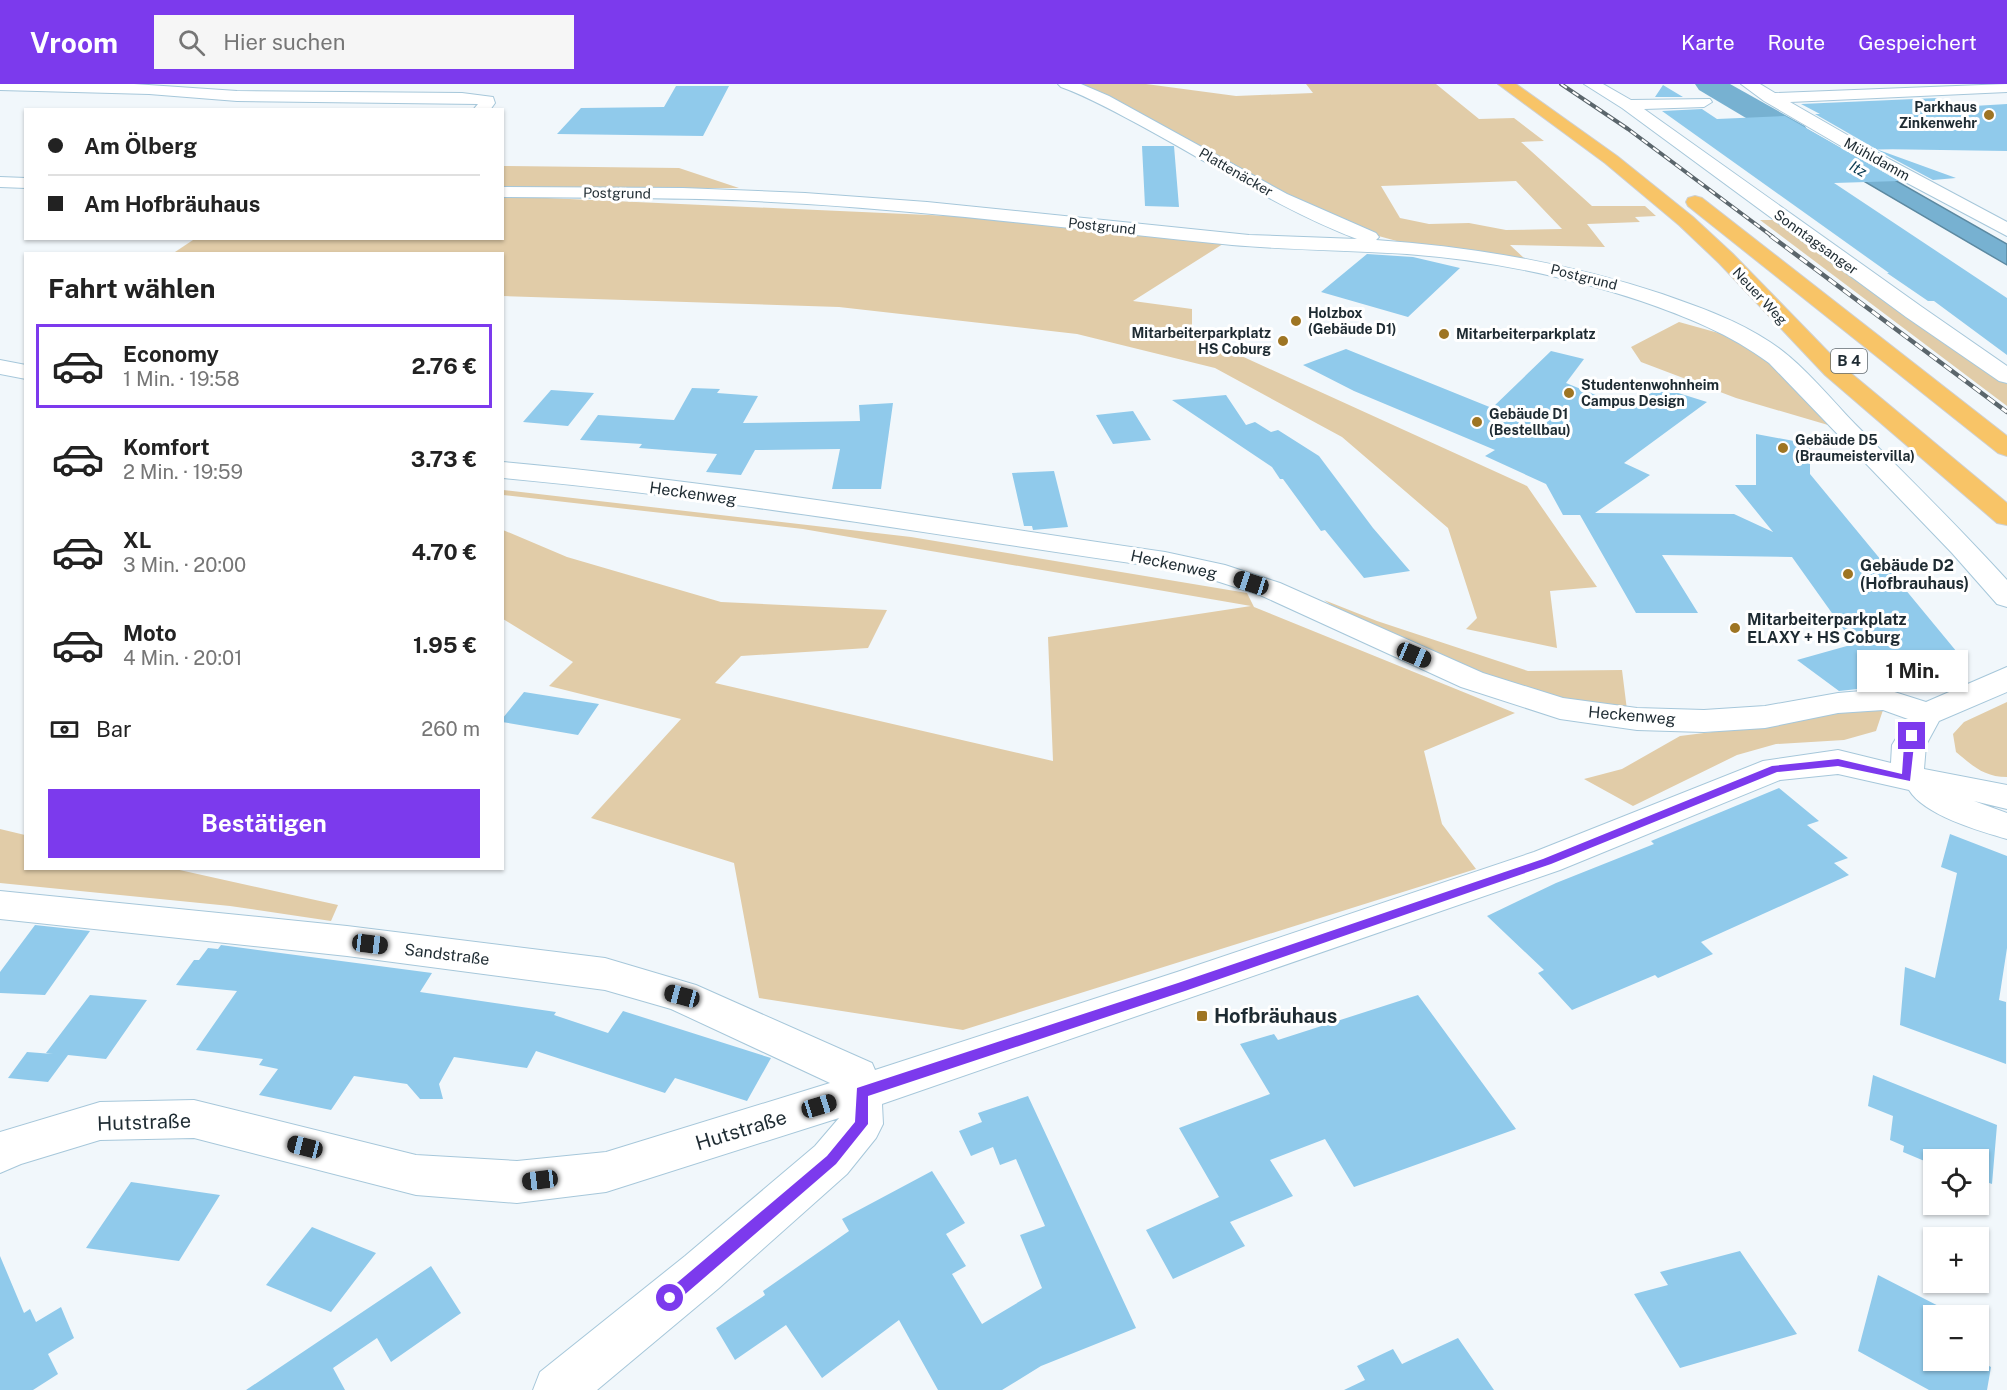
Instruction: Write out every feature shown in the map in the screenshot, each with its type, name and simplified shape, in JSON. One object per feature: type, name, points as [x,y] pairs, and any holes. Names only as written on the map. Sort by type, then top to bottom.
[{"type":"highway","name":"Neuer Weg","points":[[1506,84],[1669,205],[1712,245],[1834,371],[2007,516]]},
{"type":"highway","name":"Neuer Weg","points":[[1528,84],[1646,169],[1732,245],[1809,324],[1860,371],[2007,494]]},
{"type":"highway","points":[[1646,169],[1677,187],[1950,405],[2005,446]]},
{"type":"street","name":"Plattenäcker","points":[[1066,84],[1086,91],[1170,134],[1322,219],[1373,238],[1411,248]]},
{"type":"street","name":"Sonntagsanger","points":[[1592,84],[1628,105],[2007,376]]},
{"type":"street","name":"Mühldamm","points":[[1749,84],[1770,98],[2007,230]]},
{"type":"street","points":[[0,85],[148,89],[230,96],[487,100],[483,108]]},
{"type":"street","points":[[1770,98],[1905,87],[2007,87]]},
{"type":"street","points":[[1628,105],[1704,102]]},
{"type":"street","points":[[0,182],[24,183]]},
{"type":"street","name":"Postgrund","points":[[504,192],[717,195],[974,212],[1235,240],[1411,248],[1545,267],[1582,275],[1728,325],[1751,338],[1777,358],[1962,547],[2007,598]]},
{"type":"street","points":[[0,367],[24,372]]},
{"type":"street","name":"Heckenweg","points":[[504,470],[569,476],[776,504],[1165,560],[1215,571],[1270,589],[1472,680],[1560,708],[1637,719],[1704,721],[1765,717],[1838,703],[1885,699],[1927,714]]},
{"type":"street","points":[[1906,778],[1909,745],[1927,714],[1997,684],[2007,677]]},
{"type":"street","name":"Hutstraße","points":[[0,1153],[9,1148],[100,1121],[194,1119],[416,1175],[517,1182],[606,1172],[861,1092],[1180,987],[1547,861],[1775,769],[1838,762],[1906,778],[1985,790],[2007,797]]},
{"type":"street","name":"Hutstraße","points":[[1906,778],[1959,809],[2007,826]]},
{"type":"street","name":"Sandstraße","points":[[0,905],[347,941],[605,974],[682,996],[806,1052],[857,1076],[861,1092]]},
{"type":"street","points":[[558,1390],[702,1272],[831,1160],[861,1124],[861,1092]]},
{"type":"shaded area","points":[[1073,84],[1146,84],[1236,96],[1313,93],[1306,84],[1436,84],[1479,119],[1514,118],[1544,141],[1521,142],[1592,206],[1645,206],[1656,216],[1635,217],[1640,222],[1587,224],[1605,247],[1510,245],[1525,259],[1415,246],[1342,226]],"holes":[[[1516,181],[1562,229],[1506,230],[1469,223],[1429,224],[1400,218],[1381,186]]]},
{"type":"shaded area","points":[[504,166],[679,168],[739,188],[504,189]]},
{"type":"shaded area","points":[[504,196],[973,217],[1226,242],[1133,301],[1192,309],[1192,325],[1202,338],[1527,486],[1597,587],[1550,591],[1557,648],[1466,629],[1477,618],[1448,528],[1342,437],[1215,368],[1077,334],[839,307],[504,296],[504,252],[175,252],[193,240],[504,240]]},
{"type":"shaded area","points":[[1760,220],[1779,220],[2007,384],[2007,406]]},
{"type":"shaded area","points":[[1679,322],[1751,342],[1828,425],[1736,398],[1641,362],[1631,347]]},
{"type":"shaded area","points":[[504,490],[911,537],[1247,593],[1254,607],[1515,713],[1424,751],[1442,824],[1476,869],[963,1030],[759,998],[734,863],[591,818],[681,719],[549,686],[573,662],[504,620],[504,530],[567,557],[721,602],[887,610],[868,648],[741,656],[715,683],[1053,761],[1048,637],[1251,606],[803,529],[504,495]]},
{"type":"shaded area","points":[[1324,600],[1377,621],[1528,671],[1622,670],[1627,710],[1571,702],[1505,685],[1357,623]]},
{"type":"shaded area","points":[[2007,702],[2007,777],[1985,773],[1968,762],[1956,752],[1953,734],[1964,722]]},
{"type":"shaded area","points":[[1846,705],[1883,710],[1876,731],[1844,740],[1776,744],[1737,755],[1633,806],[1584,779],[1622,769],[1680,736],[1784,723]]},
{"type":"shaded area","points":[[0,829],[24,835],[24,870],[180,870],[338,905],[331,921],[230,906],[0,883]]},
{"type":"water","points":[[1708,90],[1737,90],[2007,244],[2007,265]]},
{"type":"building","points":[[1663,85],[1683,97],[1655,97]]},
{"type":"building","points":[[676,86],[729,86],[703,136],[557,134],[581,108],[664,107]]},
{"type":"building","points":[[1937,98],[1957,107],[2007,104],[2007,151],[1876,149],[1801,104]]},
{"type":"building","points":[[1702,109],[1717,119],[1785,116],[1899,181],[1834,183],[2007,298],[2007,355],[1934,301],[1928,301],[1887,273],[1889,273],[1662,111]]},
{"type":"building","points":[[1142,146],[1174,146],[1179,207],[1145,206]]},
{"type":"building","points":[[1876,149],[1956,178],[1933,180]]},
{"type":"building","points":[[1367,254],[1413,257],[1460,268],[1408,317],[1321,292]]},
{"type":"building","points":[[1346,349],[1492,408],[1551,351],[1584,359],[1566,383],[1630,409],[1659,387],[1707,402],[1624,463],[1650,475],[1595,513],[1734,514],[1773,532],[1735,485],[1756,485],[1756,434],[1810,444],[1810,474],[1966,663],[1867,688],[1839,691],[1797,660],[1854,644],[1792,557],[1662,555],[1698,613],[1636,613],[1580,515],[1563,515],[1546,484],[1485,456],[1495,450],[1354,391],[1303,365]]},
{"type":"building","points":[[692,388],[720,389],[717,393],[758,396],[743,423],[860,421],[859,405],[893,403],[881,489],[832,489],[840,449],[755,450],[741,475],[706,472],[717,454],[639,448],[642,444],[580,440],[598,415],[674,420]]},
{"type":"building","points":[[551,390],[594,393],[568,426],[523,422]]},
{"type":"building","points":[[1226,395],[1246,425],[1255,422],[1271,432],[1278,430],[1319,456],[1373,528],[1410,571],[1364,578],[1325,530],[1321,531],[1272,467],[1172,400]]},
{"type":"building","points":[[1133,411],[1151,440],[1113,444],[1096,415]]},
{"type":"building","points":[[1054,471],[1068,527],[1033,530],[1032,526],[1024,526],[1012,473]]},
{"type":"building","points":[[524,692],[599,704],[578,735],[504,722],[504,717]]},
{"type":"building","points":[[1779,788],[1819,821],[1807,825],[1848,858],[1834,863],[1849,875],[1701,942],[1713,954],[1658,978],[1655,975],[1572,1010],[1538,973],[1544,970],[1487,916],[1556,883],[1654,844],[1651,841]]},
{"type":"building","points":[[1950,834],[2007,856],[2007,948],[1999,1000],[2006,1002],[2006,1064],[1900,1025],[1905,967],[1935,978],[1957,873],[1941,867]]},
{"type":"building","points":[[35,925],[90,931],[45,995],[0,993],[0,972]]},
{"type":"building","points":[[221,945],[432,973],[420,992],[556,1012],[554,1015],[608,1033],[623,1011],[771,1058],[747,1101],[675,1078],[665,1093],[536,1051],[527,1068],[454,1057],[439,1084],[443,1099],[420,1099],[407,1084],[354,1076],[331,1110],[259,1095],[278,1069],[259,1065],[263,1059],[196,1050],[237,991],[176,985],[194,960],[199,960],[208,948],[218,949]]},
{"type":"building","points":[[90,995],[147,1000],[106,1059],[68,1055],[48,1082],[8,1078],[27,1052],[53,1054],[46,1053]]},
{"type":"building","points":[[1418,995],[1516,1129],[1354,1187],[1325,1139],[1270,1160],[1293,1196],[1230,1222],[1245,1246],[1173,1279],[1146,1230],[1219,1197],[1179,1128],[1270,1094],[1240,1044],[1274,1034],[1278,1040]]},
{"type":"building","points":[[1873,1075],[1997,1125],[1992,1184],[1989,1183],[1989,1149],[1923,1149],[1923,1160],[1903,1152],[1904,1146],[1890,1140],[1893,1116],[1868,1106]]},
{"type":"building","points":[[1028,1096],[1136,1328],[1041,1366],[1002,1390],[938,1390],[899,1320],[822,1378],[786,1325],[735,1360],[716,1328],[765,1295],[763,1291],[849,1231],[842,1219],[932,1171],[965,1223],[946,1234],[966,1266],[952,1274],[982,1324],[1042,1288],[1020,1235],[1045,1226],[1016,1159],[1000,1165],[993,1147],[971,1156],[959,1131],[982,1122],[978,1113]]},
{"type":"building","points":[[131,1182],[220,1195],[179,1261],[86,1248]]},
{"type":"building","points":[[312,1227],[376,1253],[331,1312],[266,1285]]},
{"type":"building","points":[[1740,1251],[1797,1334],[1680,1368],[1634,1294],[1668,1285],[1660,1272]]},
{"type":"building","points":[[0,1256],[24,1313],[30,1309],[36,1322],[61,1307],[74,1338],[48,1354],[58,1374],[33,1390],[0,1390]]},
{"type":"building","points":[[431,1266],[461,1313],[391,1362],[377,1338],[333,1368],[345,1390],[246,1390]]},
{"type":"building","points":[[1878,1275],[1937,1305],[1923,1305],[1923,1371],[1989,1371],[1989,1366],[1991,1367],[1987,1390],[1929,1390],[1858,1351]]},
{"type":"building","points":[[1458,1338],[1494,1390],[1344,1390],[1365,1380],[1357,1366],[1393,1349],[1402,1364]]},
{"type":"waterway","name":"Itz","points":[[1709,84],[1794,133]]},
{"type":"railway","points":[[1561,84],[1628,129],[1773,237]]},
{"type":"railway","points":[[1771,236],[2007,412]]},
{"type":"place","name":"Parkhaus Zinkenwehr","points":[[1989,115]]},
{"type":"place","name":"Holzbox (Gebäude D1)","points":[[1296,321]]},
{"type":"place","name":"Mitarbeiterparkplatz","points":[[1444,334]]},
{"type":"place","name":"Mitarbeiterparkplatz HS Coburg","points":[[1283,341]]},
{"type":"place","name":"Studentenwohnheim Campus Design","points":[[1569,393]]},
{"type":"place","name":"Gebäude D1 (Bestellbau)","points":[[1477,422]]},
{"type":"place","name":"Gebäude D5 (Braumeistervilla)","points":[[1783,448]]},
{"type":"place","name":"Gebäude D2 (Hofbrauhaus)","points":[[1848,574]]},
{"type":"place","name":"Mitarbeiterparkplatz ELAXY + HS Coburg","points":[[1735,628]]},
{"type":"place","name":"Hofbräuhaus","points":[[1202,1016]]},
{"type":"route","points":[[670,1298],[831,1160],[861,1124],[861,1092],[1180,987],[1547,861],[1775,769],[1838,762],[1906,778],[1912,736]]}]
